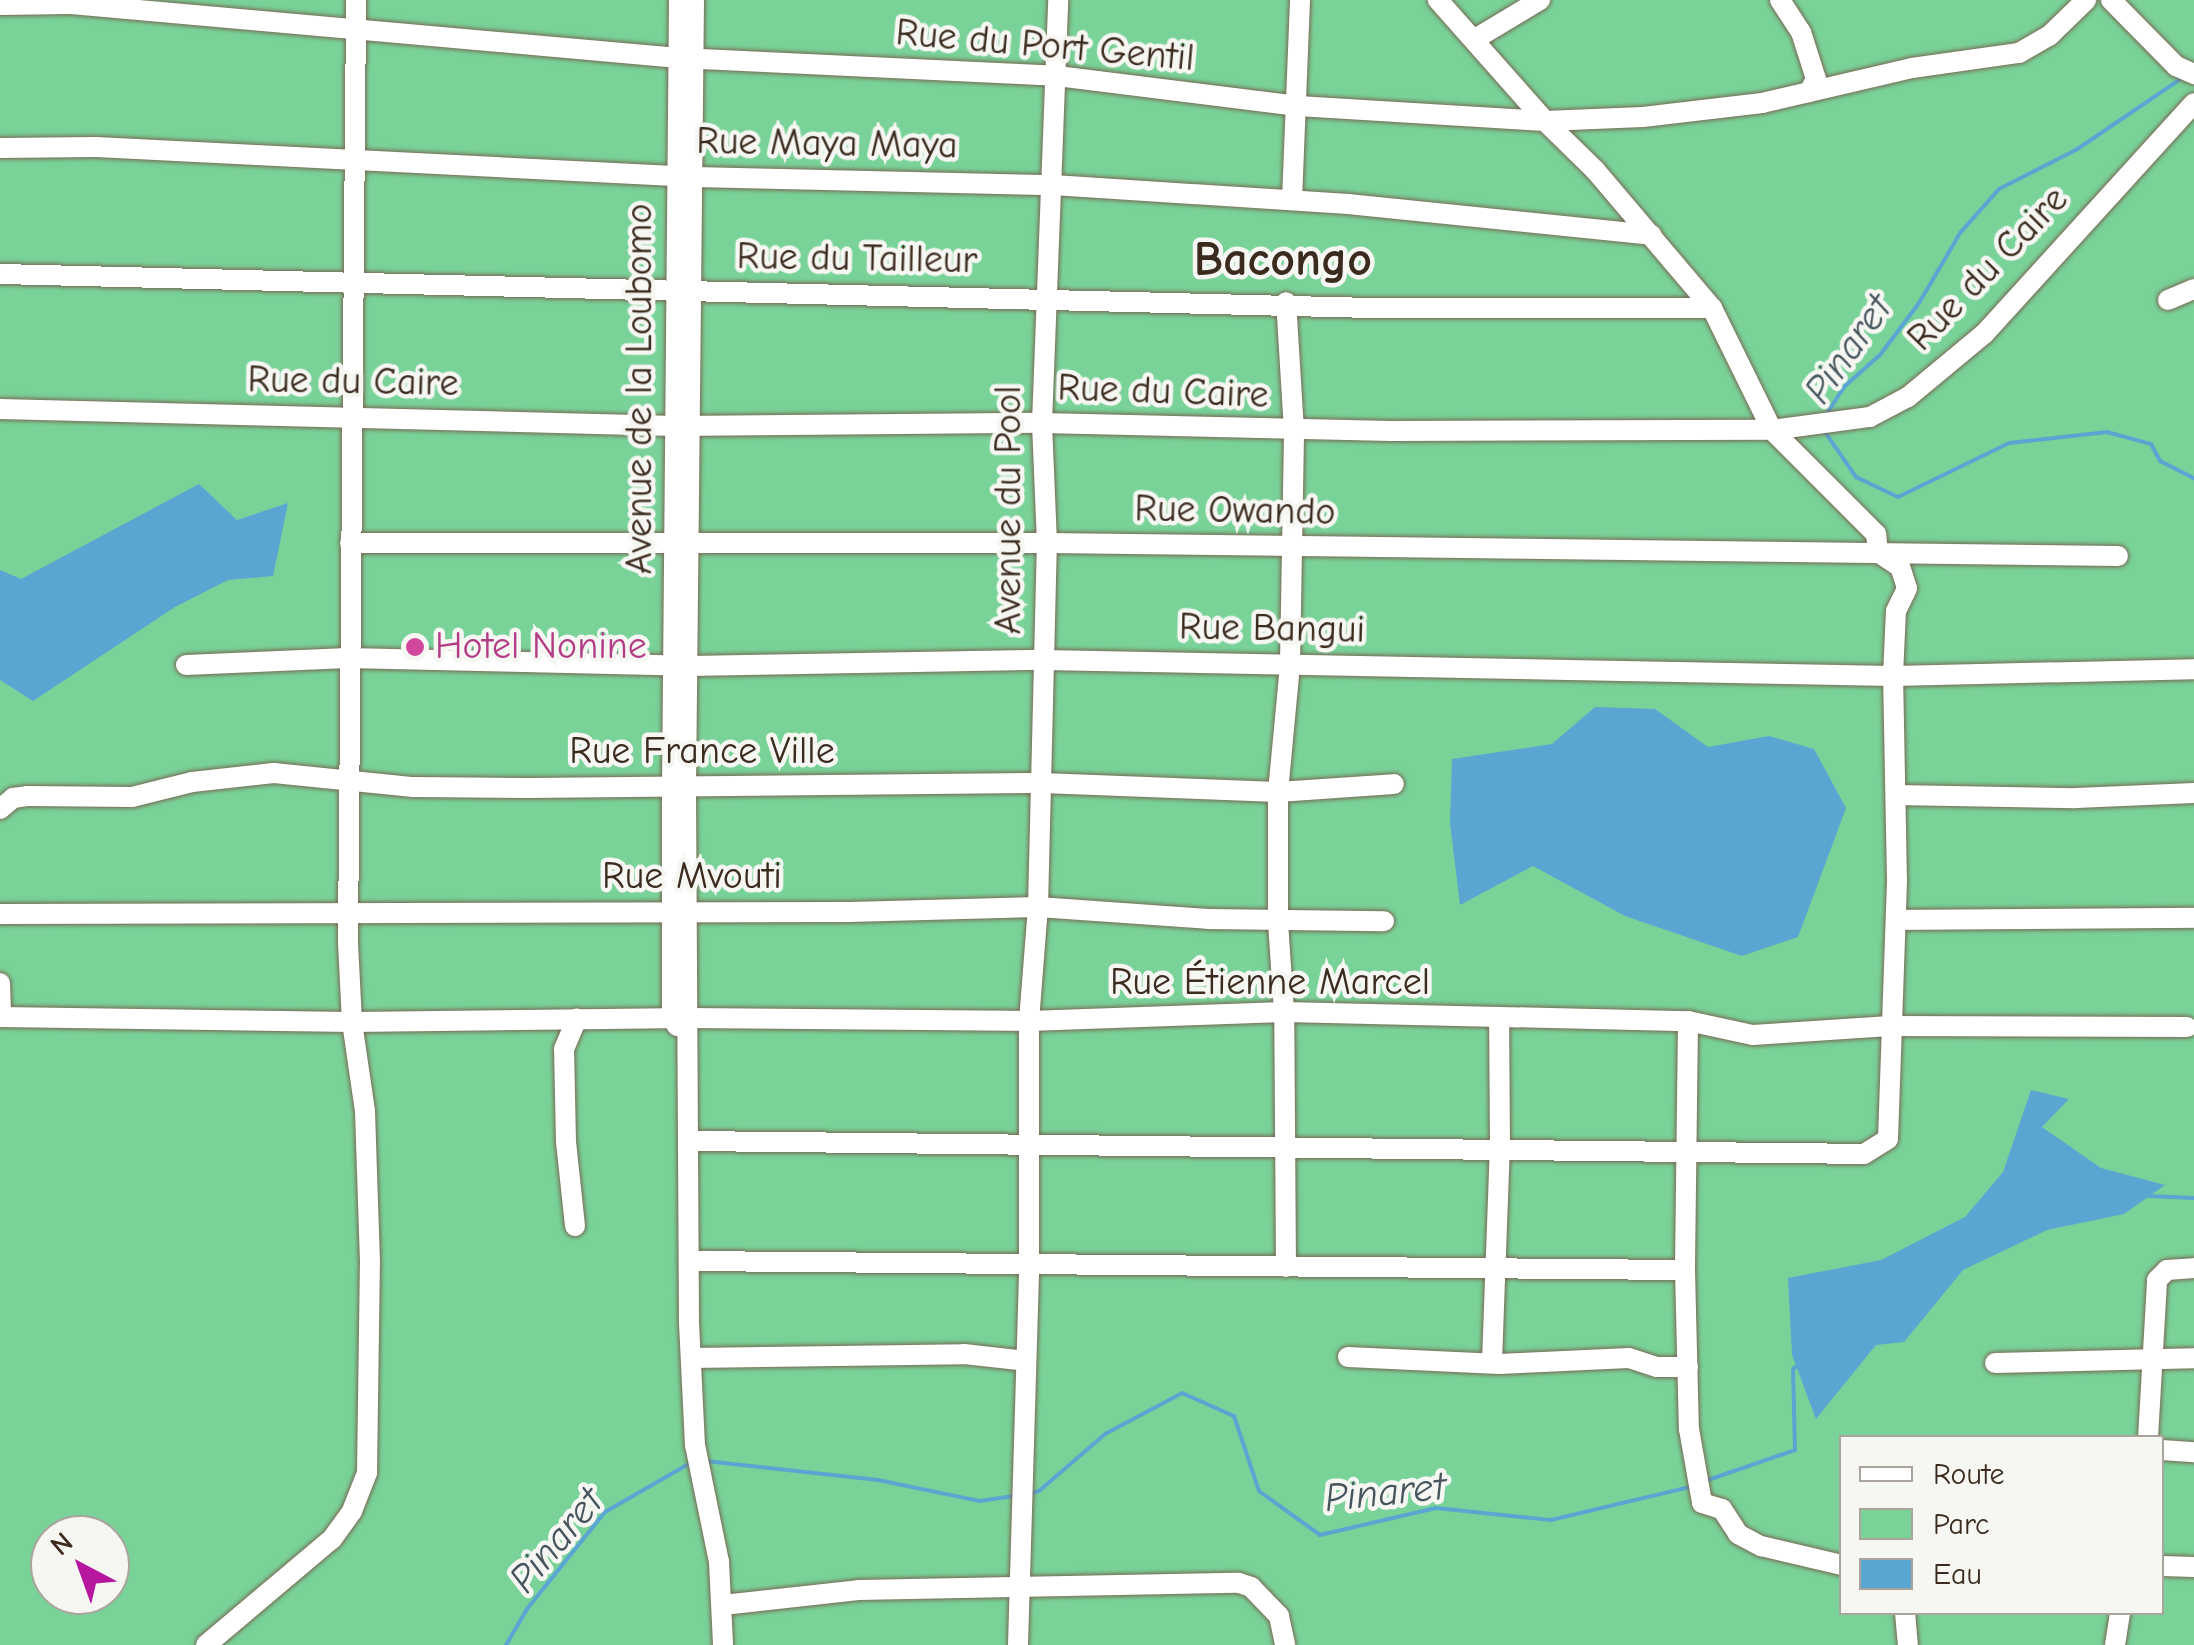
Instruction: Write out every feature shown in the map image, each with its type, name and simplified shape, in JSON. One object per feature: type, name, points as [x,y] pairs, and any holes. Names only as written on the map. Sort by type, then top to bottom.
[{"type":"street","points":[[206,1645],[332,1539],[352,1511],[367,1472],[370,1262],[364,1111],[352,1022],[349,916],[356,0]]},
{"type":"street","name":"Avenue de la Loubomo","points":[[679,0],[687,58]]},
{"type":"street","name":"Avenue de la Loubomo","points":[[680,1018],[685,176],[687,58],[694,0]]},
{"type":"street","name":"Avenue du Pool","points":[[1018,1645],[1029,1266],[1029,1021],[1038,907],[1047,543],[1042,423],[1058,0]]},
{"type":"street","points":[[1292,200],[1300,0]]},
{"type":"street","points":[[690,1140],[1864,1154],[1879,1149],[1888,1139],[1896,920],[1893,676],[1896,611],[1907,588],[1900,567],[1878,552],[1876,534],[1772,430],[1712,308],[1438,0]]},
{"type":"street","points":[[1475,39],[1540,0]]},
{"type":"street","points":[[1780,0],[1801,32],[1816,79],[1809,92]]},
{"type":"street","name":"Rue du Port Gentil","points":[[0,4],[72,4],[687,58],[1058,76],[1298,106],[1545,121],[1706,111],[1912,68],[2019,53],[2050,36],[2086,0]]},
{"type":"street","points":[[2111,0],[2185,70]]},
{"type":"street","name":"Rue du Caire","points":[[0,409],[683,426],[1042,423],[1294,431],[1772,430],[1870,417],[1908,397],[1984,334],[2194,103]]},
{"type":"street","name":"Rue Maya Maya","points":[[0,148],[96,147],[685,176],[1052,186],[1292,200],[1556,222],[1651,235]]},
{"type":"street","name":"Rue du Tailleur","points":[[0,274],[1286,302],[1367,308],[1712,308]]},
{"type":"street","points":[[2168,300],[2194,289]]},
{"type":"street","points":[[1286,302],[1294,431],[1290,664],[1278,792],[1286,1266]]},
{"type":"street","name":"Rue Owando","points":[[350,543],[1047,543],[2118,556]]},
{"type":"street","name":"Rue Bangui","points":[[186,665],[348,658],[681,665],[1043,660],[1893,676],[2194,670]]},
{"type":"street","name":"Rue France Ville","points":[[7,804],[132,797],[192,782],[274,773],[413,787],[679,789],[1042,783],[1278,792],[1394,784]]},
{"type":"street","points":[[1896,796],[2076,798],[2194,793]]},
{"type":"street","name":"Rue Mvouti","points":[[0,914],[349,916],[1038,907],[1278,921],[1384,921]]},
{"type":"street","points":[[1896,920],[2194,918]]},
{"type":"street","points":[[0,984],[0,1017]]},
{"type":"street","name":"Rue Étienne Marcel","points":[[0,1017],[352,1022],[680,1018],[1029,1021],[1284,1012],[1688,1021],[1754,1034],[1890,1026],[2187,1027]]},
{"type":"street","points":[[680,1018],[690,1047],[690,1358],[696,1445],[723,1605],[723,1645]]},
{"type":"street","points":[[1492,1362],[1500,1147],[1499,1018]]},
{"type":"street","points":[[534,1019],[564,1050]]},
{"type":"street","points":[[576,1226],[566,1142],[564,1050],[577,1019]]},
{"type":"street","points":[[1688,1021],[1690,1152],[1685,1270],[1694,1470],[1702,1503],[1722,1509],[1738,1534],[1761,1546],[1839,1564]]},
{"type":"street","points":[[690,1261],[1685,1270]]},
{"type":"street","points":[[2148,1435],[2157,1280],[2167,1270],[2194,1268]]},
{"type":"street","points":[[690,1358],[964,1354],[1026,1361]]},
{"type":"street","points":[[1348,1357],[1604,1363],[1629,1358],[1657,1367],[1688,1367]]},
{"type":"street","points":[[1995,1363],[2194,1358]]},
{"type":"street","points":[[2164,1450],[2194,1452]]},
{"type":"street","points":[[2164,1566],[2194,1567]]},
{"type":"street","points":[[723,1605],[858,1590],[1239,1584],[1251,1587],[1279,1616],[1285,1645]]},
{"type":"street","points":[[1905,1615],[1908,1645]]},
{"type":"street","points":[[2115,1645],[2120,1615]]},
{"type":"green space","points":[[0,0],[2194,0],[2194,1645],[0,1645]]},
{"type":"water","points":[[199,484],[237,520],[288,503],[273,576],[228,580],[175,607],[33,701],[0,680],[0,570],[21,579]]},
{"type":"water","points":[[1595,707],[1655,709],[1708,747],[1769,736],[1814,749],[1846,808],[1798,937],[1742,956],[1625,916],[1533,866],[1460,905],[1450,823],[1452,759],[1552,744]]},
{"type":"water","points":[[2031,1090],[2069,1099],[2042,1127],[2101,1168],[2165,1185],[2124,1214],[2047,1230],[1963,1270],[1904,1342],[1876,1345],[1816,1419],[1792,1355],[1788,1278],[1881,1260],[1965,1217],[2003,1172]]},
{"type":"waterway","name":"Pinaret","points":[[1824,418],[1845,386],[1880,355],[1919,303],[1960,233],[1999,189],[2076,150],[2182,78]]},
{"type":"waterway","name":"Pinaret","points":[[1825,432],[1856,477],[1898,497],[2009,443],[2107,432],[2151,444],[2160,461],[2194,478]]},
{"type":"waterway","name":"Pinaret","points":[[2149,1196],[2194,1198]]},
{"type":"waterway","name":"Pinaret","points":[[1708,1480],[1795,1450],[1793,1369],[1798,1365]]},
{"type":"waterway","name":"Pinaret","points":[[1032,1493],[1105,1434],[1182,1393],[1234,1416],[1259,1491],[1320,1535],[1436,1508],[1551,1520],[1689,1487]]},
{"type":"waterway","name":"Pinaret","points":[[706,1461],[878,1480],[979,1501],[1013,1496]]},
{"type":"waterway","name":"Pinaret","points":[[506,1645],[527,1609],[605,1512],[692,1462]]},
{"type":"place","name":"Hotel Nonine","points":[[415,647]]},
{"type":"district","name":"Bacongo","points":[[1283,260]]}]
